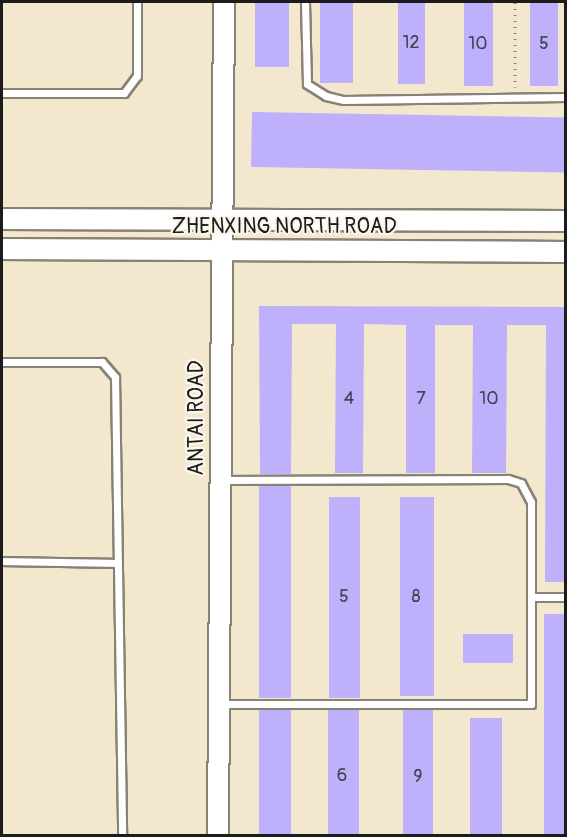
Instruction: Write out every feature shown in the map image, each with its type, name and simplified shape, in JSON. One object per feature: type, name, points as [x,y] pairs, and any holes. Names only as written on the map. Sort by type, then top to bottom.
[{"type":"street","name":"ANTAI ROAD","points":[[218,836],[224,2]]},
{"type":"street","name":"ZHENXING NORTH ROAD","points":[[2,219],[566,221]]},
{"type":"street","name":"ZHENXING NORTH ROAD","points":[[2,249],[566,252]]},
{"type":"lane","points":[[2,93],[124,93],[137,76],[137,2]]},
{"type":"lane","points":[[305,2],[305,70],[307,84],[314,92],[344,100],[566,97]]},
{"type":"lane","points":[[2,362],[102,362],[116,377],[122,836]]},
{"type":"lane","points":[[219,704],[531,704],[531,502],[520,483],[508,479],[220,480]]},
{"type":"lane","points":[[2,561],[118,563]]},
{"type":"lane","points":[[531,597],[566,597]]},
{"type":"path","points":[[515,2],[515,97]]},
{"type":"building","points":[[255,2],[289,2],[289,67],[255,67]]},
{"type":"building","points":[[320,2],[353,2],[353,83],[320,83]]},
{"type":"building","points":[[398,2],[425,2],[425,84],[398,84]]},
{"type":"building","points":[[464,2],[493,2],[493,86],[464,86]]},
{"type":"building","points":[[530,2],[558,2],[558,86],[530,86]]},
{"type":"building","points":[[252,112],[566,117],[565,172],[251,167]]},
{"type":"building","points":[[259,306],[566,307],[566,582],[545,582],[546,325],[507,325],[506,473],[472,473],[473,325],[435,325],[435,473],[406,473],[406,325],[364,324],[363,473],[335,473],[336,324],[292,324],[291,474],[260,474]]},
{"type":"building","points":[[259,485],[291,485],[291,698],[259,698]]},
{"type":"building","points":[[329,497],[360,497],[360,698],[329,698]]},
{"type":"building","points":[[400,497],[434,497],[434,696],[400,696]]},
{"type":"building","points":[[544,614],[566,614],[566,836],[544,836]]},
{"type":"building","points":[[463,634],[513,634],[513,663],[463,663]]},
{"type":"building","points":[[259,710],[291,710],[291,836],[259,836]]},
{"type":"building","points":[[328,710],[359,710],[359,836],[328,836]]},
{"type":"building","points":[[403,710],[433,710],[433,836],[403,836]]},
{"type":"building","points":[[470,718],[502,718],[502,836],[470,836]]}]
